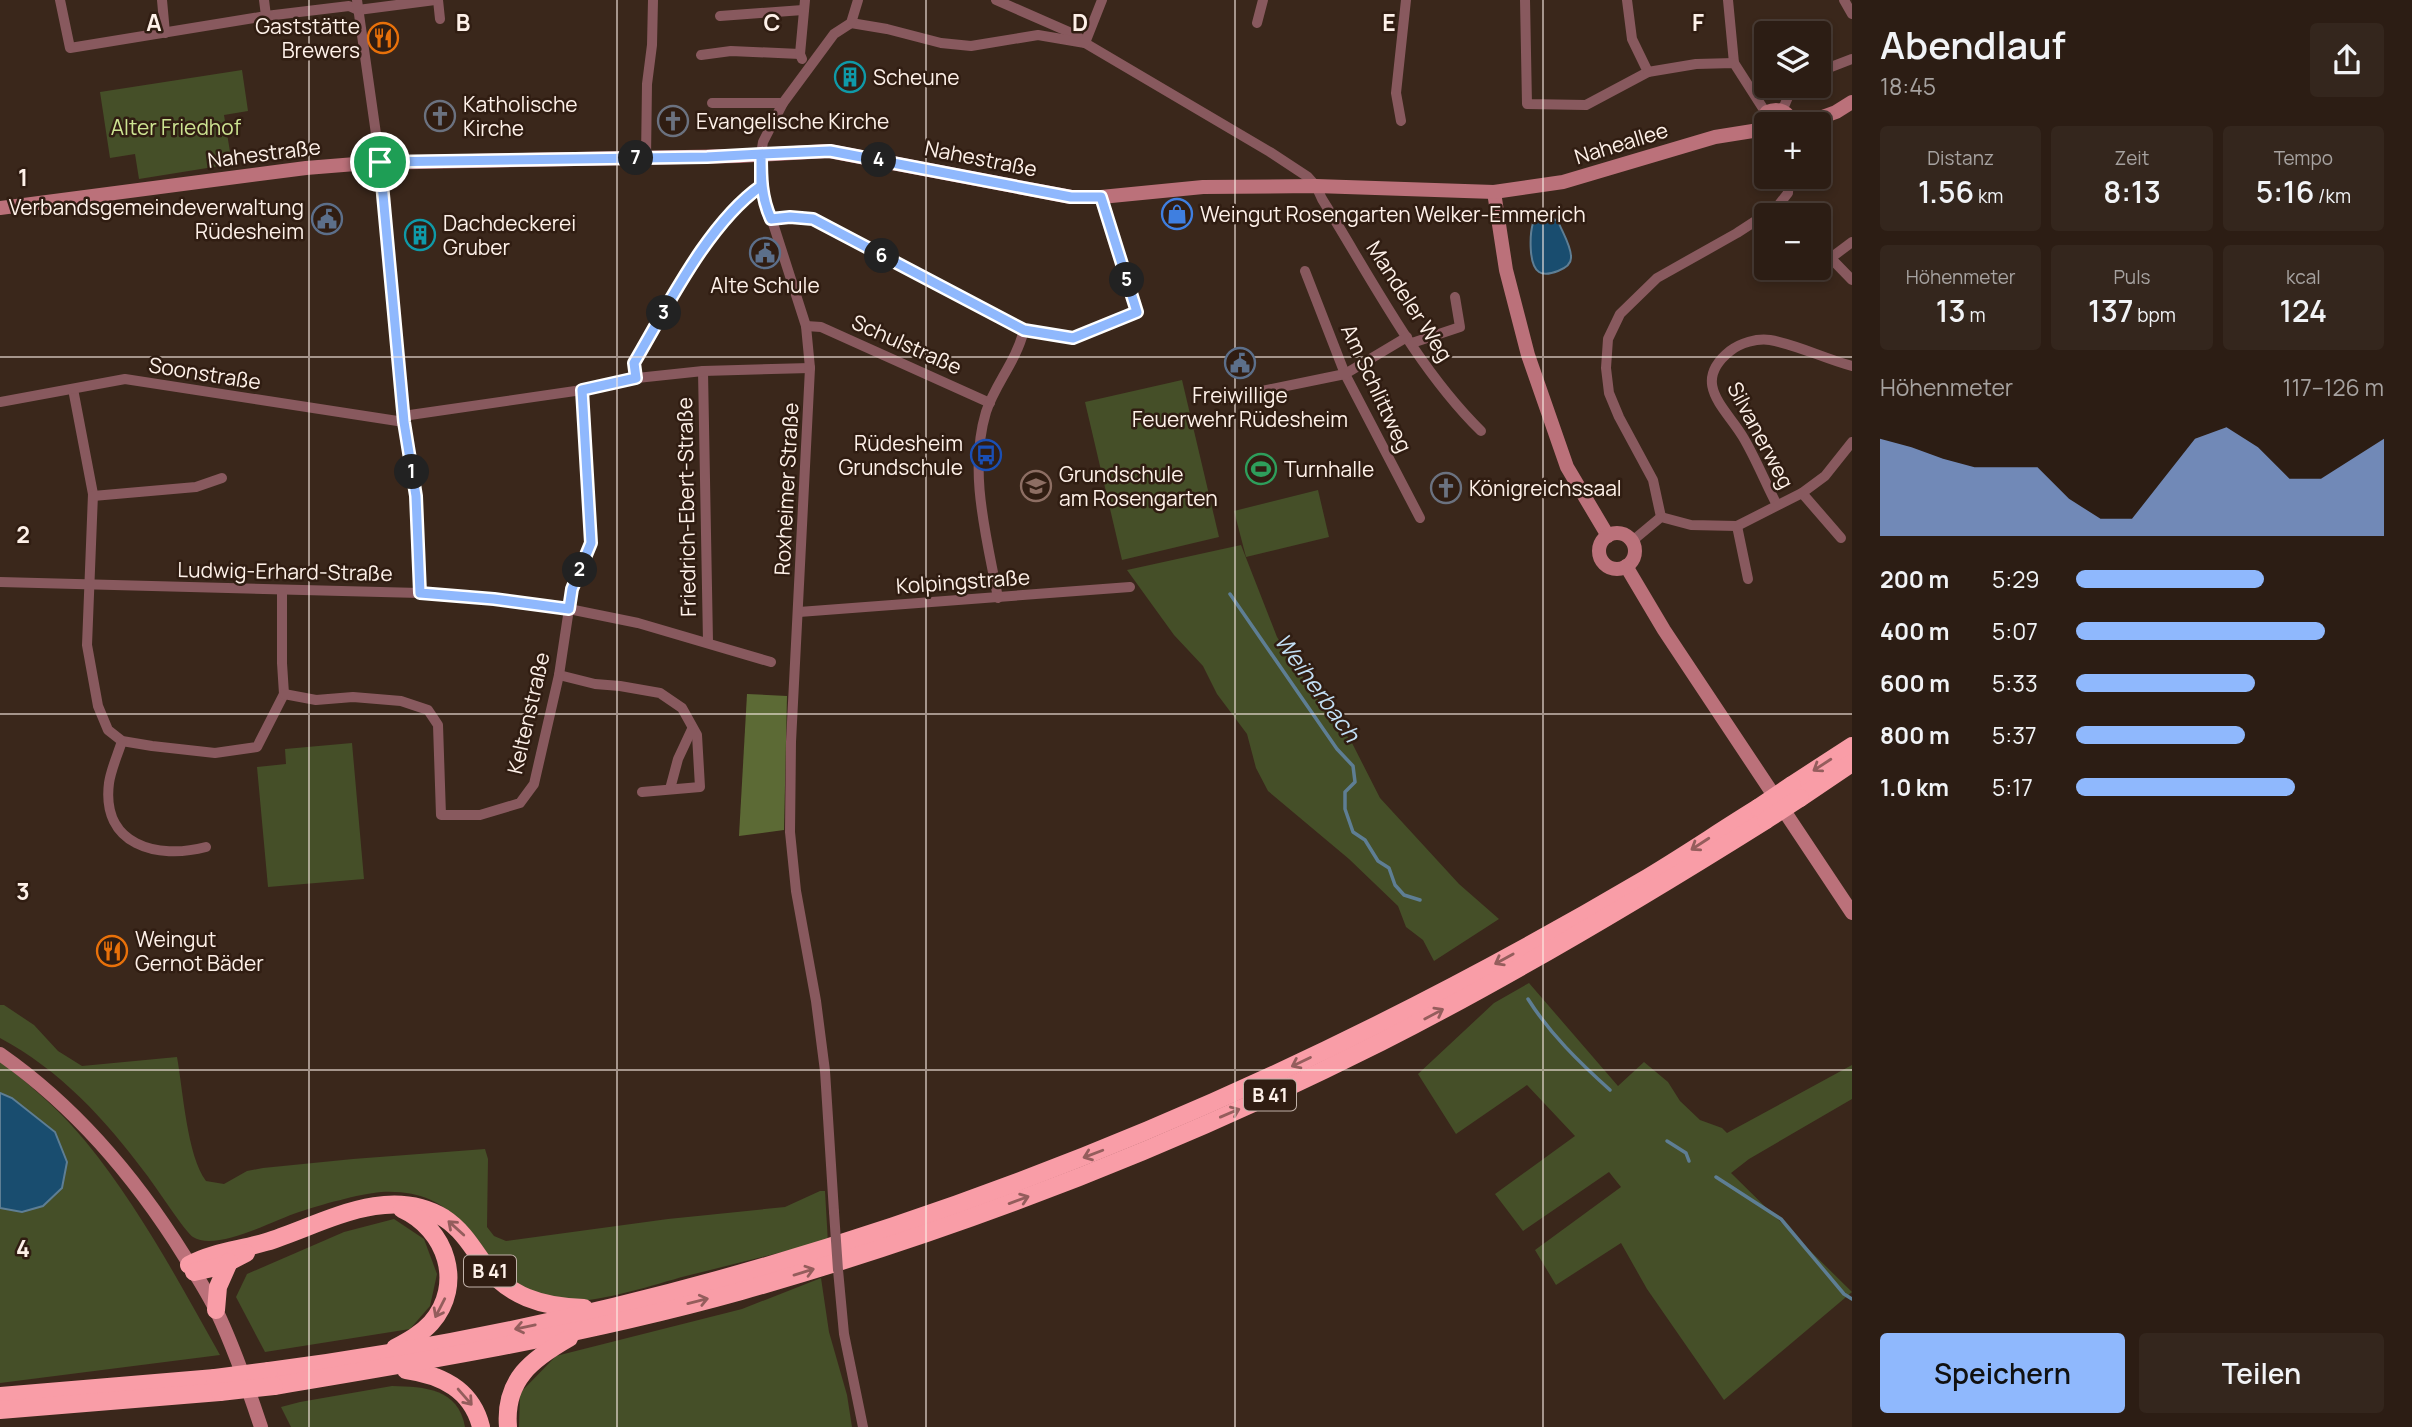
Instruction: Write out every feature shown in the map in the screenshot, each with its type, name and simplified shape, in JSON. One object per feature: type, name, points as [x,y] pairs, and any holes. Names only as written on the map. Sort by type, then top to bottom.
[{"type":"highway","name":"B 41","points":[[1796,792],[1852,746]]},
{"type":"highway","name":"B 41","points":[[0,1410],[271,1378],[584,1329],[738,1292],[825,1266],[1018,1200],[1121,1160],[1249,1105],[1484,988],[1650,893],[1796,792],[1852,763]]},
{"type":"highway","name":"B 41","points":[[385,1362],[615,1308],[764,1269],[905,1224],[1115,1145],[1230,1096],[1373,1028],[1486,969],[1762,814]]},
{"type":"highway","name":"B 41","points":[[382,1205],[414,1206],[444,1218],[468,1239],[496,1278],[531,1300],[565,1307],[615,1308]]},
{"type":"highway","name":"B 41","points":[[382,1205],[412,1214],[429,1226],[441,1244],[449,1274],[446,1295],[432,1322],[385,1362]]},
{"type":"highway","points":[[192,1268],[211,1255],[264,1242],[350,1212],[382,1205]]},
{"type":"highway","points":[[192,1268],[229,1262],[264,1242]]},
{"type":"highway","points":[[216,1310],[218,1287],[229,1262]]},
{"type":"highway","name":"B 41","points":[[508,1427],[512,1392],[527,1367],[541,1354],[584,1329]]},
{"type":"highway","name":"B 41","points":[[385,1362],[453,1384],[473,1406],[481,1427]]},
{"type":"highway","name":"B 41","points":[[0,1396],[217,1385]]},
{"type":"street","points":[[60,0],[70,48],[266,16],[357,5],[437,0],[440,19]]},
{"type":"street","points":[[162,0],[165,33]]},
{"type":"street","points":[[264,0],[266,16]]},
{"type":"street","points":[[646,158],[647,84],[652,46],[653,0]]},
{"type":"street","points":[[761,154],[763,142],[783,103],[834,34],[851,23],[858,0]]},
{"type":"street","points":[[996,0],[1076,35],[1085,43],[1270,152],[1308,177],[1316,186]]},
{"type":"street","points":[[1085,43],[1102,0]]},
{"type":"street","points":[[1256,23],[1262,0]]},
{"type":"street","points":[[1401,121],[1396,93],[1406,0]]},
{"type":"street","points":[[1525,0],[1527,104],[1586,105],[1648,72],[1696,64],[1734,63]]},
{"type":"street","points":[[1628,0],[1632,39],[1648,72]]},
{"type":"street","points":[[1728,0],[1734,63],[1765,112]]},
{"type":"street","points":[[1844,0],[1852,14]]},
{"type":"street","points":[[357,5],[380,162],[404,419],[416,496],[420,593]]},
{"type":"street","points":[[720,16],[804,5],[800,54],[806,70]]},
{"type":"street","points":[[851,23],[941,43],[971,46],[1038,35],[1085,43]]},
{"type":"street","points":[[701,55],[731,51],[800,54]]},
{"type":"street","points":[[1831,67],[1852,59]]},
{"type":"street","points":[[1768,112],[1782,111],[1788,98]]},
{"type":"street","points":[[712,103],[783,103]]},
{"type":"street","points":[[1831,114],[1852,103]]},
{"type":"street","name":"Naheallee","points":[[1494,192],[1563,182],[1715,137],[1754,135]]},
{"type":"street","name":"Nahestraße","points":[[0,208],[306,168],[380,162],[646,158],[830,151],[1071,197],[1101,197],[1203,187],[1316,186],[1494,192]]},
{"type":"street","name":"Roxheimer Straße","points":[[761,154],[761,186],[806,326],[810,368],[791,742],[790,832],[796,891],[816,1001],[825,1071],[844,1334],[863,1427]]},
{"type":"street","points":[[636,378],[634,363],[697,259],[732,211],[761,186]]},
{"type":"street","name":"Mandeler Weg","points":[[1316,186],[1409,340],[1460,411],[1481,430]]},
{"type":"street","points":[[1494,192],[1506,270],[1528,355],[1567,467],[1608,536]]},
{"type":"street","points":[[771,219],[813,219],[1024,330],[1073,338],[1137,312],[1101,197]]},
{"type":"street","points":[[1661,517],[1653,480],[1609,393],[1605,368],[1608,339],[1620,314],[1657,278],[1754,224]]},
{"type":"street","points":[[1852,242],[1832,257],[1852,280]]},
{"type":"street","name":"Am Schlittweg","points":[[1306,271],[1345,374],[1420,518]]},
{"type":"street","points":[[1223,399],[1345,374],[1409,340],[1460,327],[1455,298]]},
{"type":"street","name":"Schulstraße","points":[[806,326],[821,327],[990,402]]},
{"type":"street","points":[[998,598],[983,514],[978,449],[990,402],[1019,350],[1024,330]]},
{"type":"street","name":"Silvanerweg","points":[[1777,505],[1742,436],[1714,398],[1711,380],[1717,363],[1732,349],[1753,340],[1769,340],[1852,366]]},
{"type":"street","name":"Soonstraße","points":[[0,402],[125,379],[404,419],[582,390],[636,378],[703,371],[810,368]]},
{"type":"street","name":"Friedrich-Ebert-Straße","points":[[703,371],[708,642]]},
{"type":"street","points":[[73,388],[93,496],[87,645],[98,706],[108,730],[122,741],[215,753],[257,747],[285,694],[282,591]]},
{"type":"street","name":"Keltenstraße","points":[[285,694],[316,700],[353,697],[401,701],[428,710],[438,725],[441,815],[480,815],[520,803],[534,784],[559,675],[572,589],[591,543],[582,390]]},
{"type":"street","points":[[1661,517],[1691,525],[1737,526],[1802,493],[1825,476],[1852,442]]},
{"type":"street","points":[[93,496],[196,487],[222,478]]},
{"type":"street","points":[[1802,493],[1841,538]]},
{"type":"street","points":[[1631,542],[1661,517]]},
{"type":"street","points":[[1737,526],[1748,579]]},
{"type":"street","points":[[1623,535],[1631,542],[1634,547],[1633,558],[1626,566],[1615,569],[1601,560],[1600,544],[1608,536],[1623,535]]},
{"type":"street","points":[[1626,566],[1664,630],[1852,913]]},
{"type":"street","name":"Ludwig-Erhard-Straße","points":[[0,582],[420,593],[494,599],[569,609],[638,623],[771,662]]},
{"type":"street","name":"Kolpingstraße","points":[[799,612],[1130,587]]},
{"type":"street","points":[[559,675],[595,684],[660,692],[682,708],[697,735],[699,787],[642,792]]},
{"type":"street","points":[[670,789],[678,759],[692,729]]},
{"type":"street","points":[[122,741],[109,783],[111,812],[122,833],[130,842],[148,848],[185,852],[206,847]]},
{"type":"street","points":[[0,1054],[62,1102],[96,1136],[164,1223],[216,1310],[240,1365],[261,1427]]},
{"type":"green space","name":"Alter Friedhof","points":[[242,70],[248,111],[224,115],[232,164],[139,179],[135,154],[110,158],[100,92]]},
{"type":"green space","points":[[1182,380],[1219,537],[1122,560],[1085,402]]},
{"type":"green space","points":[[1318,490],[1329,537],[1246,557],[1234,511]]},
{"type":"green space","points":[[1241,545],[1277,637],[1313,693],[1351,741],[1380,798],[1459,884],[1499,919],[1434,961],[1423,940],[1406,927],[1398,906],[1349,859],[1268,791],[1256,768],[1247,734],[1217,694],[1203,666],[1174,635],[1127,570]]},
{"type":"green space","points":[[747,694],[787,696],[784,830],[739,836]]},
{"type":"green space","points":[[352,743],[364,879],[268,887],[257,767],[286,764],[285,749]]},
{"type":"green space","points":[[1529,983],[1618,1086],[1644,1062],[1668,1082],[1680,1101],[1700,1120],[1722,1128],[1727,1133],[1852,1065],[1852,1099],[1749,1159],[1731,1173],[1852,1292],[1724,1400],[1647,1289],[1621,1243],[1556,1285],[1535,1250],[1621,1187],[1609,1172],[1523,1231],[1495,1194],[1575,1136],[1527,1085],[1456,1134],[1418,1074],[1494,1003]]},
{"type":"green space","points":[[0,1005],[34,1025],[58,1051],[82,1066],[177,1057],[190,1139],[194,1156],[206,1181],[224,1184],[247,1171],[263,1168],[485,1149],[488,1159],[487,1227],[494,1236],[506,1241],[668,1219],[785,1207],[825,1191],[828,1243],[785,1251],[613,1296],[556,1301],[541,1298],[517,1286],[499,1270],[455,1216],[436,1203],[412,1194],[381,1192],[351,1197],[299,1212],[230,1238],[203,1241],[189,1234],[131,1154],[80,1098],[42,1065],[0,1038]]},
{"type":"green space","points":[[0,1061],[66,1120],[124,1192],[220,1355],[0,1383],[0,1208],[22,1212],[12,1098],[0,1093]]},
{"type":"green space","points":[[394,1219],[424,1239],[437,1274],[430,1306],[410,1329],[265,1352],[236,1297],[247,1274],[344,1232]]},
{"type":"green space","points":[[821,1278],[829,1332],[847,1395],[852,1427],[519,1427],[520,1393],[556,1356],[742,1309]]},
{"type":"green space","points":[[392,1386],[428,1389],[448,1397],[461,1414],[465,1427],[291,1427],[281,1407],[300,1402]]},
{"type":"water","points":[[1549,217],[1558,221],[1571,258],[1563,269],[1543,273],[1535,268],[1533,263],[1531,234],[1533,223]]},
{"type":"water","points":[[0,1093],[12,1098],[55,1132],[67,1162],[62,1188],[43,1206],[22,1212],[0,1208]]},
{"type":"waterway","name":"Weiherbach","points":[[1230,594],[1337,749],[1353,766],[1355,782],[1345,792],[1345,809],[1353,832],[1365,840],[1378,861],[1389,868],[1395,885],[1404,895],[1420,900]]},
{"type":"waterway","name":"Weiherbach","points":[[1528,999],[1566,1047],[1610,1090]]},
{"type":"waterway","name":"Weiherbach","points":[[1667,1141],[1686,1153],[1689,1161]]},
{"type":"waterway","name":"Weiherbach","points":[[1716,1177],[1781,1219],[1844,1294],[1852,1299]]},
{"type":"place","name":"Gaststätte Brewers","points":[[383,38]]},
{"type":"place","name":"Scheune","points":[[850,77]]},
{"type":"place","name":"Katholische Kirche","points":[[440,116]]},
{"type":"place","name":"Evangelische Kirche","points":[[673,121]]},
{"type":"place","name":"Weingut Rosengarten Welker-Emmerich","points":[[1177,214]]},
{"type":"place","name":"Verbandsgemeindeverwaltung Rüdesheim","points":[[327,219]]},
{"type":"place","name":"Dachdeckerei Gruber","points":[[420,235]]},
{"type":"place","name":"Alte Schule","points":[[765,253]]},
{"type":"place","name":"Freiwillige Feuerwehr Rüdesheim","points":[[1240,363]]},
{"type":"place","name":"Rüdesheim Grundschule","points":[[986,455]]},
{"type":"place","name":"Turnhalle","points":[[1261,469]]},
{"type":"place","name":"Grundschule am Rosengarten","points":[[1036,486]]},
{"type":"place","name":"Königreichssaal","points":[[1446,488]]},
{"type":"place","name":"Weingut Gernot Bäder","points":[[112,951]]},
{"type":"route","points":[[380,162],[404,422],[416,496],[420,593],[569,609],[572,589],[591,543],[582,390],[636,378],[634,363],[697,259],[732,211],[747,195],[761,186],[761,154],[830,151],[1071,197],[1101,197],[1137,312],[1073,338],[1024,330],[813,219],[771,219],[761,186],[761,164],[761,154],[380,162]]}]
